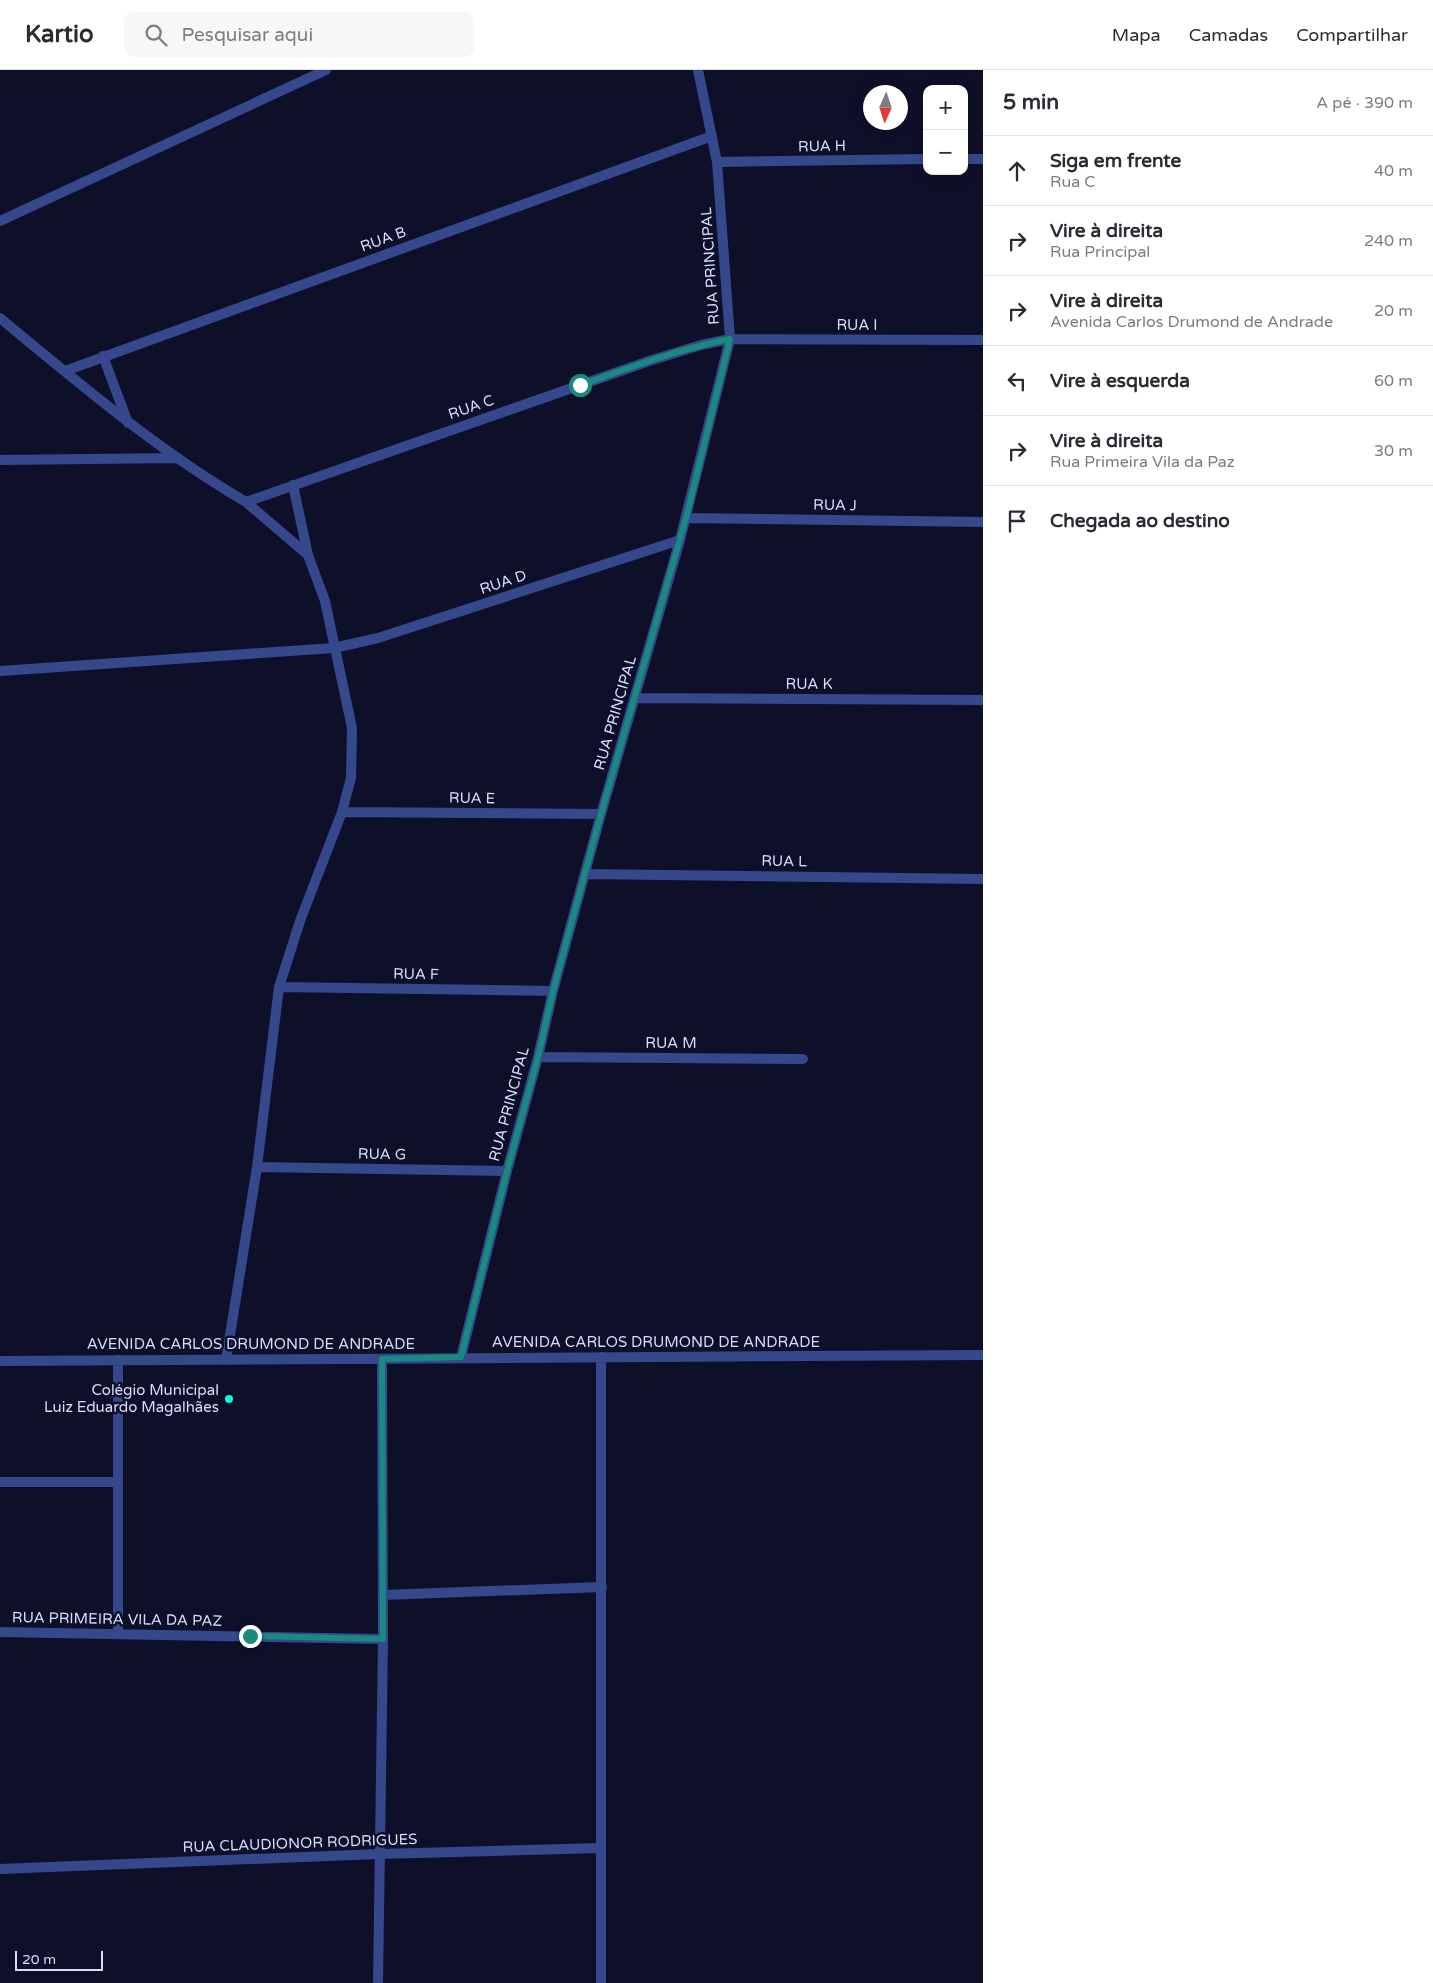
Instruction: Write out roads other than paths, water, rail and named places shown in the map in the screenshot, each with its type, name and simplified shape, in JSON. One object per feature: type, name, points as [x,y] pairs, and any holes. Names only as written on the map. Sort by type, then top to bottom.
[{"type":"street","points":[[0,221],[326,70]]},
{"type":"street","name":"RUA PRINCIPAL","points":[[461,1357],[507,1171],[538,1057],[553,991],[601,814],[636,698],[686,518],[730,339],[717,162],[698,70]]},
{"type":"street","name":"RUA B","points":[[64,371],[712,136]]},
{"type":"street","name":"RUA H","points":[[717,162],[923,159]]},
{"type":"street","points":[[968,159],[983,159]]},
{"type":"street","points":[[0,318],[128,423],[225,490],[246,502],[308,555]]},
{"type":"street","name":"RUA I","points":[[730,339],[983,340]]},
{"type":"street","name":"RUA C","points":[[246,502],[652,360],[730,339]]},
{"type":"street","points":[[103,356],[128,423]]},
{"type":"street","points":[[0,460],[178,458]]},
{"type":"street","points":[[226,1360],[257,1167],[279,987],[300,921],[342,812],[351,778],[352,728],[325,601],[308,555],[293,485]]},
{"type":"street","name":"RUA J","points":[[686,518],[983,522]]},
{"type":"street","name":"RUA D","points":[[0,671],[334,648],[378,638],[680,540]]},
{"type":"street","name":"RUA K","points":[[636,698],[983,700]]},
{"type":"street","name":"RUA E","points":[[342,812],[601,814]]},
{"type":"street","name":"RUA L","points":[[585,874],[983,879]]},
{"type":"street","name":"RUA F","points":[[279,987],[553,991]]},
{"type":"street","name":"RUA M","points":[[538,1057],[803,1059]]},
{"type":"street","name":"RUA G","points":[[257,1167],[507,1171]]},
{"type":"street","name":"AVENIDA CARLOS DRUMOND DE ANDRADE","points":[[0,1361],[983,1355]]},
{"type":"street","points":[[601,1357],[601,1983]]},
{"type":"street","points":[[378,1983],[383,1639],[382,1359]]},
{"type":"street","points":[[118,1360],[118,1633]]},
{"type":"street","points":[[0,1482],[118,1482]]},
{"type":"street","points":[[383,1595],[602,1587]]},
{"type":"street","name":"RUA PRIMEIRA VILA DA PAZ","points":[[0,1632],[383,1639]]},
{"type":"street","name":"RUA CLAUDIONOR RODRIGUES","points":[[0,1869],[379,1854],[601,1848]]},
{"type":"place","name":"Colégio Municipal Luiz Eduardo Magalhães","points":[[229,1399]]}]
